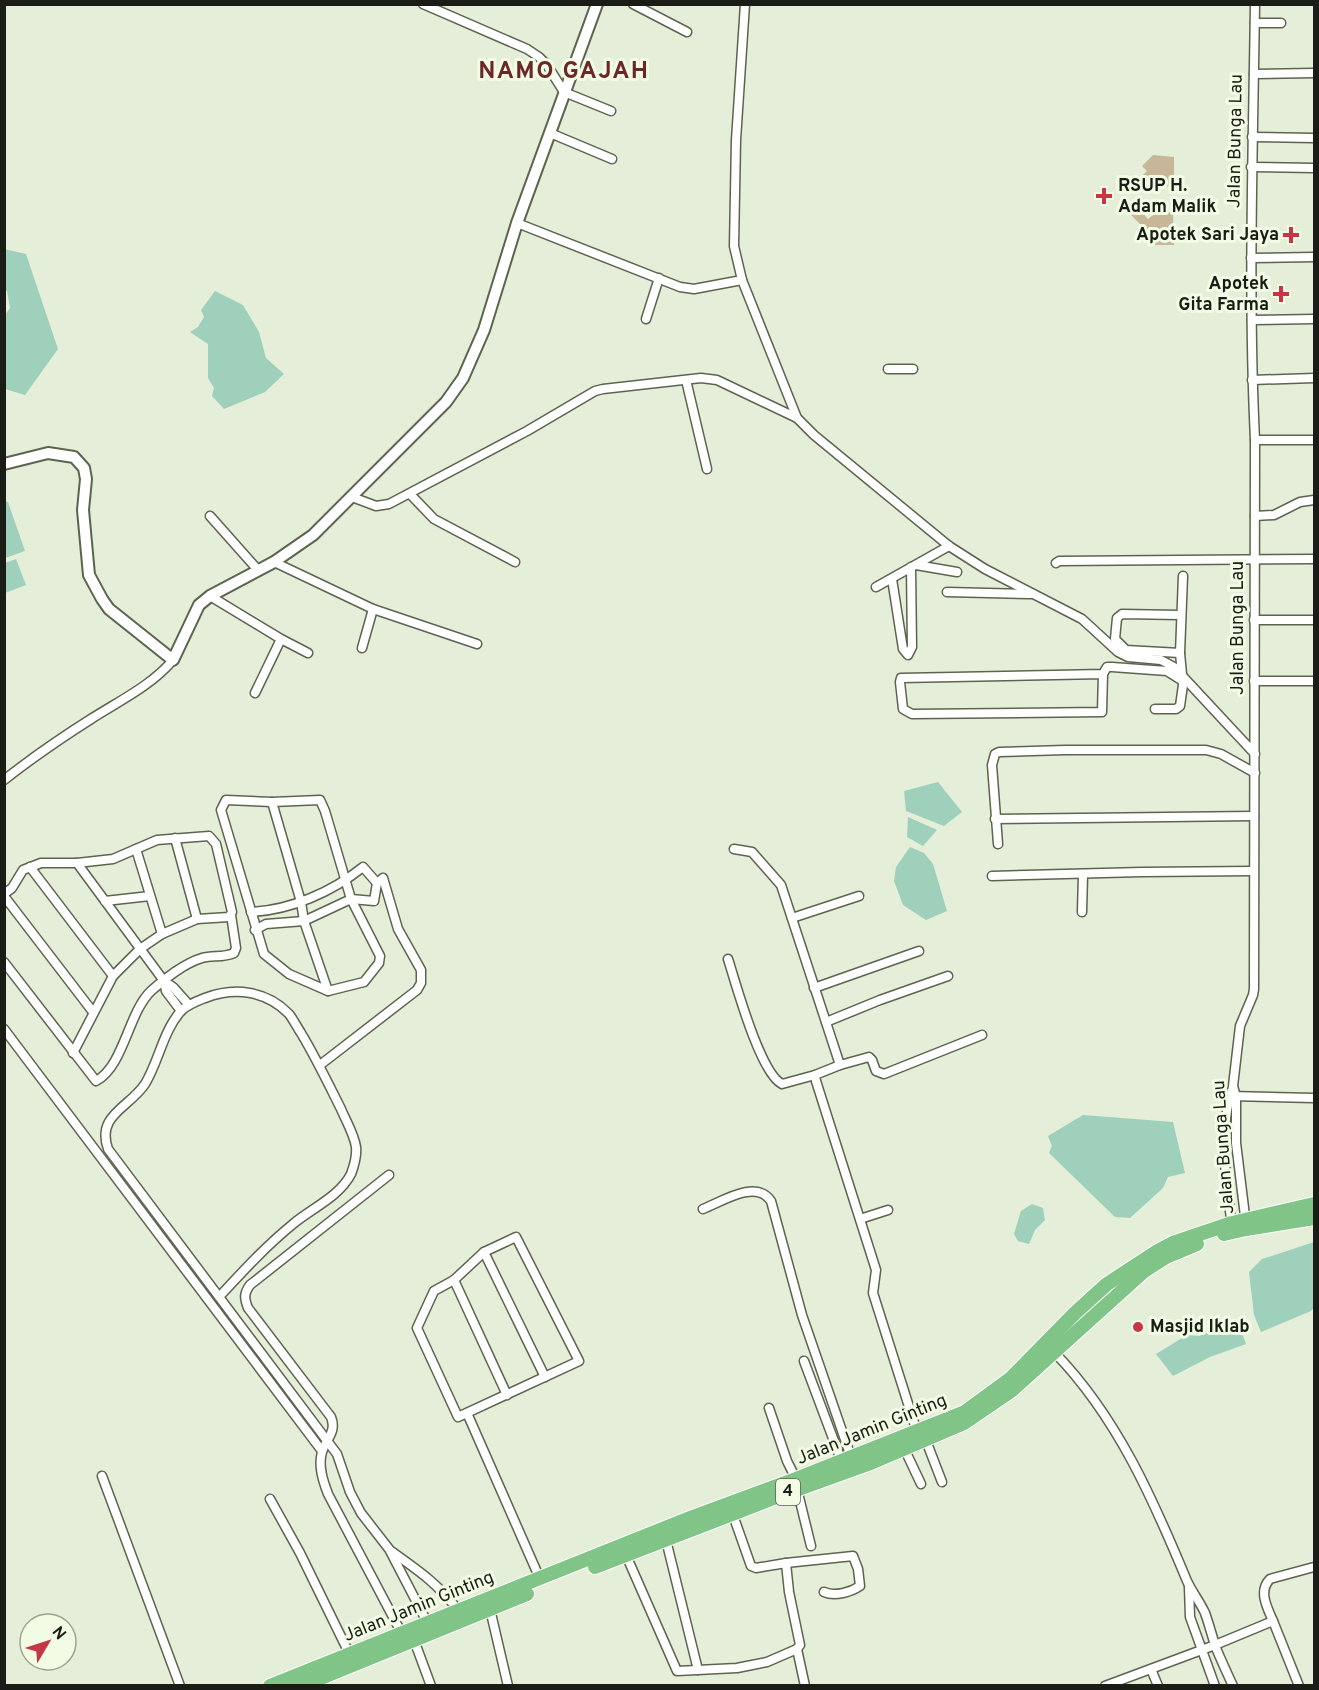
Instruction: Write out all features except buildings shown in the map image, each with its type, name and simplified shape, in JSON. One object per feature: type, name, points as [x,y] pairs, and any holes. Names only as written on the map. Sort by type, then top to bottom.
[{"type":"highway","name":"Jalan Jamin Ginting","points":[[846,1463],[868,1464],[904,1448],[921,1435],[988,1397],[1010,1379],[1075,1313],[1117,1277],[1173,1243],[1314,1204]]},
{"type":"highway","name":"Jalan Jamin Ginting","points":[[301,1686],[626,1555],[733,1515],[796,1484],[846,1463],[921,1435],[964,1423],[1011,1391],[1144,1271],[1182,1250],[1239,1225],[1314,1218]]},
{"type":"highway","name":"Jalan Jamin Ginting","points":[[270,1686],[690,1518],[796,1484]]},
{"type":"street","points":[[423,4],[527,49],[547,65],[564,92],[611,111]]},
{"type":"street","points":[[4,780],[59,740],[148,683],[173,660],[179,651],[199,605],[210,596],[274,562],[313,535],[446,402],[463,378],[484,330],[517,223],[597,4]]},
{"type":"street","points":[[633,4],[687,32]]},
{"type":"street","points":[[745,4],[736,140],[734,246],[742,280],[797,418]]},
{"type":"street","name":"Jalan Bunga Lau","points":[[1239,1225],[1233,1086],[1240,1026],[1254,988],[1255,516],[1251,166],[1256,4]]},
{"type":"street","points":[[1255,23],[1281,23]]},
{"type":"street","points":[[1254,74],[1314,73]]},
{"type":"street","points":[[550,134],[612,159]]},
{"type":"street","points":[[1252,137],[1314,138]]},
{"type":"street","points":[[1251,166],[1314,168]]},
{"type":"street","points":[[517,223],[680,287],[694,289],[742,280]]},
{"type":"street","points":[[1251,258],[1314,257]]},
{"type":"street","points":[[646,319],[659,278]]},
{"type":"street","points":[[1252,320],[1314,319]]},
{"type":"street","points":[[888,369],[913,369]]},
{"type":"street","points":[[352,497],[380,506],[410,494],[527,431],[595,391],[701,378],[717,380],[797,418],[814,435],[949,546],[985,569],[1082,619],[1118,652],[1128,657],[1161,660],[1174,667],[1255,754]]},
{"type":"street","points":[[1252,380],[1314,378]]},
{"type":"street","points":[[686,380],[707,470]]},
{"type":"street","points":[[1254,440],[1314,440]]},
{"type":"street","points":[[4,464],[48,453],[74,458],[84,468],[86,479],[83,510],[89,575],[109,609],[173,660]]},
{"type":"street","points":[[410,494],[434,519],[515,562]]},
{"type":"street","points":[[1255,516],[1274,515],[1300,502],[1314,500]]},
{"type":"street","points":[[210,516],[258,570]]},
{"type":"street","points":[[876,587],[949,546]]},
{"type":"street","points":[[1056,563],[1059,561],[1314,559]]},
{"type":"street","points":[[274,562],[373,609],[477,645]]},
{"type":"street","points":[[914,566],[957,572]]},
{"type":"street","points":[[892,579],[903,649],[908,655],[912,647],[914,566]]},
{"type":"street","points":[[1155,709],[1178,708],[1182,677],[1180,615],[1183,576]]},
{"type":"street","points":[[947,592],[1032,594]]},
{"type":"street","points":[[210,596],[308,653]]},
{"type":"street","points":[[362,648],[373,609]]},
{"type":"street","points":[[1180,615],[1120,615],[1116,621],[1115,633],[1115,639],[1126,650],[1180,652]]},
{"type":"street","points":[[1254,620],[1314,620]]},
{"type":"street","points":[[255,693],[281,639]]},
{"type":"street","points":[[1102,674],[902,678],[900,682],[903,709],[912,714],[1102,712],[1102,674],[1107,667],[1154,669],[1182,677]]},
{"type":"street","points":[[1254,681],[1314,681]]},
{"type":"street","points":[[998,844],[992,765],[993,756],[999,752],[1206,750],[1221,754],[1255,773]]},
{"type":"street","points":[[226,800],[272,802],[320,800],[351,899],[380,956],[379,963],[364,982],[328,991],[289,974],[264,954],[221,810],[226,800]]},
{"type":"street","points":[[272,802],[301,902],[304,921],[328,991]]},
{"type":"street","points":[[995,819],[1254,816]]},
{"type":"street","points":[[4,962],[94,1080],[99,1080],[110,1070],[150,991],[196,960],[205,957],[227,957],[234,953],[236,948],[232,912],[216,844],[209,836],[157,840],[113,859],[77,863],[41,862],[23,870],[12,888],[4,895],[93,1012]]},
{"type":"street","points":[[175,838],[197,919]]},
{"type":"street","points":[[136,849],[162,934]]},
{"type":"street","points":[[734,849],[752,852],[781,885],[840,1065]]},
{"type":"street","points":[[77,863],[164,981],[173,987],[189,1005]]},
{"type":"street","points":[[30,867],[113,976]]},
{"type":"street","points":[[250,912],[301,902],[346,880],[363,867],[377,883]]},
{"type":"street","points":[[992,876],[1253,871]]},
{"type":"street","points":[[1082,912],[1083,875]]},
{"type":"street","points":[[255,930],[266,924],[304,921],[351,899],[374,901],[377,883],[384,878],[398,929],[421,970],[421,983],[417,990],[320,1065]]},
{"type":"street","points":[[105,901],[150,896]]},
{"type":"street","points":[[792,918],[859,896]]},
{"type":"street","points":[[73,1053],[113,976],[140,949],[162,934],[197,919],[231,915]]},
{"type":"street","points":[[814,988],[919,951]]},
{"type":"street","points":[[728,959],[756,1041],[775,1080],[782,1084],[869,1057],[876,1071],[884,1074],[982,1035]]},
{"type":"street","points":[[826,1022],[879,1000],[948,976]]},
{"type":"street","points":[[164,981],[166,991],[181,1011]]},
{"type":"street","points":[[219,1298],[259,1253],[295,1222],[340,1189],[352,1171],[356,1147],[352,1133],[320,1065],[289,1014],[260,996],[250,992],[230,990],[189,1005],[181,1011],[168,1033],[146,1082],[107,1123],[104,1140],[108,1149],[219,1298],[337,1454],[350,1492],[388,1549],[427,1622]]},
{"type":"street","points":[[4,1029],[322,1451]]},
{"type":"street","points":[[815,1075],[876,1270],[873,1293],[921,1435],[942,1482]]},
{"type":"street","points":[[1239,1225],[1224,1146],[1233,1096],[1314,1098]]},
{"type":"street","points":[[389,1174],[250,1285],[245,1291],[245,1299],[248,1308],[332,1417],[334,1429],[322,1451],[323,1479],[328,1494],[401,1632]]},
{"type":"street","points":[[703,1209],[747,1192],[756,1191],[767,1195],[771,1201],[846,1463]]},
{"type":"street","points":[[860,1219],[888,1210]]},
{"type":"street","points":[[516,1237],[579,1361],[458,1417],[417,1328],[434,1291],[454,1280],[484,1252],[516,1237]]},
{"type":"street","points":[[484,1252],[545,1377]]},
{"type":"street","points":[[454,1280],[507,1395]]},
{"type":"street","points":[[1058,1350],[1108,1420],[1146,1487],[1171,1538],[1188,1584],[1204,1611],[1215,1645],[1233,1686]]},
{"type":"street","points":[[804,1361],[846,1463]]},
{"type":"street","points":[[769,1408],[796,1484],[811,1546]]},
{"type":"street","points":[[467,1413],[540,1579]]},
{"type":"street","points":[[904,1448],[921,1484]]},
{"type":"street","points":[[102,1476],[180,1686]]},
{"type":"street","points":[[270,1500],[300,1552],[350,1654]]},
{"type":"street","points":[[733,1515],[751,1566],[756,1568],[853,1556],[861,1583],[859,1588],[830,1595],[824,1592]]},
{"type":"street","points":[[666,1540],[698,1670]]},
{"type":"street","points":[[388,1549],[430,1578],[443,1590],[458,1610]]},
{"type":"street","points":[[626,1555],[677,1671],[737,1668],[767,1662],[797,1649],[800,1645],[789,1592],[786,1563]]},
{"type":"street","points":[[1299,1686],[1263,1592],[1265,1584],[1270,1579],[1314,1568]]},
{"type":"street","points":[[1188,1584],[1190,1617],[1215,1686]]},
{"type":"street","points":[[490,1609],[508,1686]]},
{"type":"street","points":[[1106,1685],[1203,1650],[1273,1621]]},
{"type":"street","points":[[414,1640],[431,1686]]},
{"type":"street","points":[[797,1649],[806,1686]]},
{"type":"street","points":[[1151,1669],[1158,1686]]},
{"type":"shaded area","points":[[1153,155],[1174,157],[1174,186],[1155,188],[1147,180],[1136,191],[1131,186],[1147,171],[1142,166]]},
{"type":"shaded area","points":[[1138,208],[1148,219],[1156,213],[1173,212],[1174,245],[1155,245],[1143,233],[1146,230],[1131,215]]},
{"type":"shaded area","points":[[4,249],[26,254],[58,349],[25,395],[5,389],[5,315],[10,308],[7,291],[5,291]]},
{"type":"shaded area","points":[[215,291],[243,305],[259,332],[266,358],[284,374],[265,392],[224,409],[212,396],[214,388],[208,378],[208,344],[190,332],[198,327],[204,317],[201,310]]},
{"type":"shaded area","points":[[4,501],[8,502],[25,551],[5,558]]},
{"type":"shaded area","points":[[16,559],[26,585],[5,593],[5,563]]},
{"type":"shaded area","points":[[938,782],[962,812],[944,826],[906,811],[904,791]]},
{"type":"shaded area","points":[[908,817],[937,830],[923,846],[907,837]]},
{"type":"shaded area","points":[[910,847],[924,853],[933,864],[947,911],[926,920],[903,905],[894,881],[896,867]]},
{"type":"shaded area","points":[[1083,1115],[1173,1122],[1185,1173],[1168,1177],[1163,1188],[1130,1218],[1115,1217],[1049,1153],[1052,1146],[1048,1136]]},
{"type":"shaded area","points":[[1032,1204],[1043,1208],[1045,1220],[1035,1230],[1029,1244],[1018,1241],[1014,1234],[1021,1211]]},
{"type":"shaded area","points":[[1314,1242],[1314,1307],[1311,1311],[1261,1332],[1254,1315],[1249,1272],[1262,1259]]},
{"type":"shaded area","points":[[1238,1322],[1246,1344],[1210,1357],[1173,1376],[1156,1354],[1187,1335],[1199,1336]]},
{"type":"place","name":"RSUP H. Adam Malik","points":[[1104,196]]},
{"type":"place","name":"Apotek Sari Jaya","points":[[1291,235]]},
{"type":"place","name":"Apotek Gita Farma","points":[[1281,294]]},
{"type":"place","name":"Masjid Iklab","points":[[1138,1327]]},
{"type":"district","name":"NAMO GAJAH","points":[[564,72]]}]
